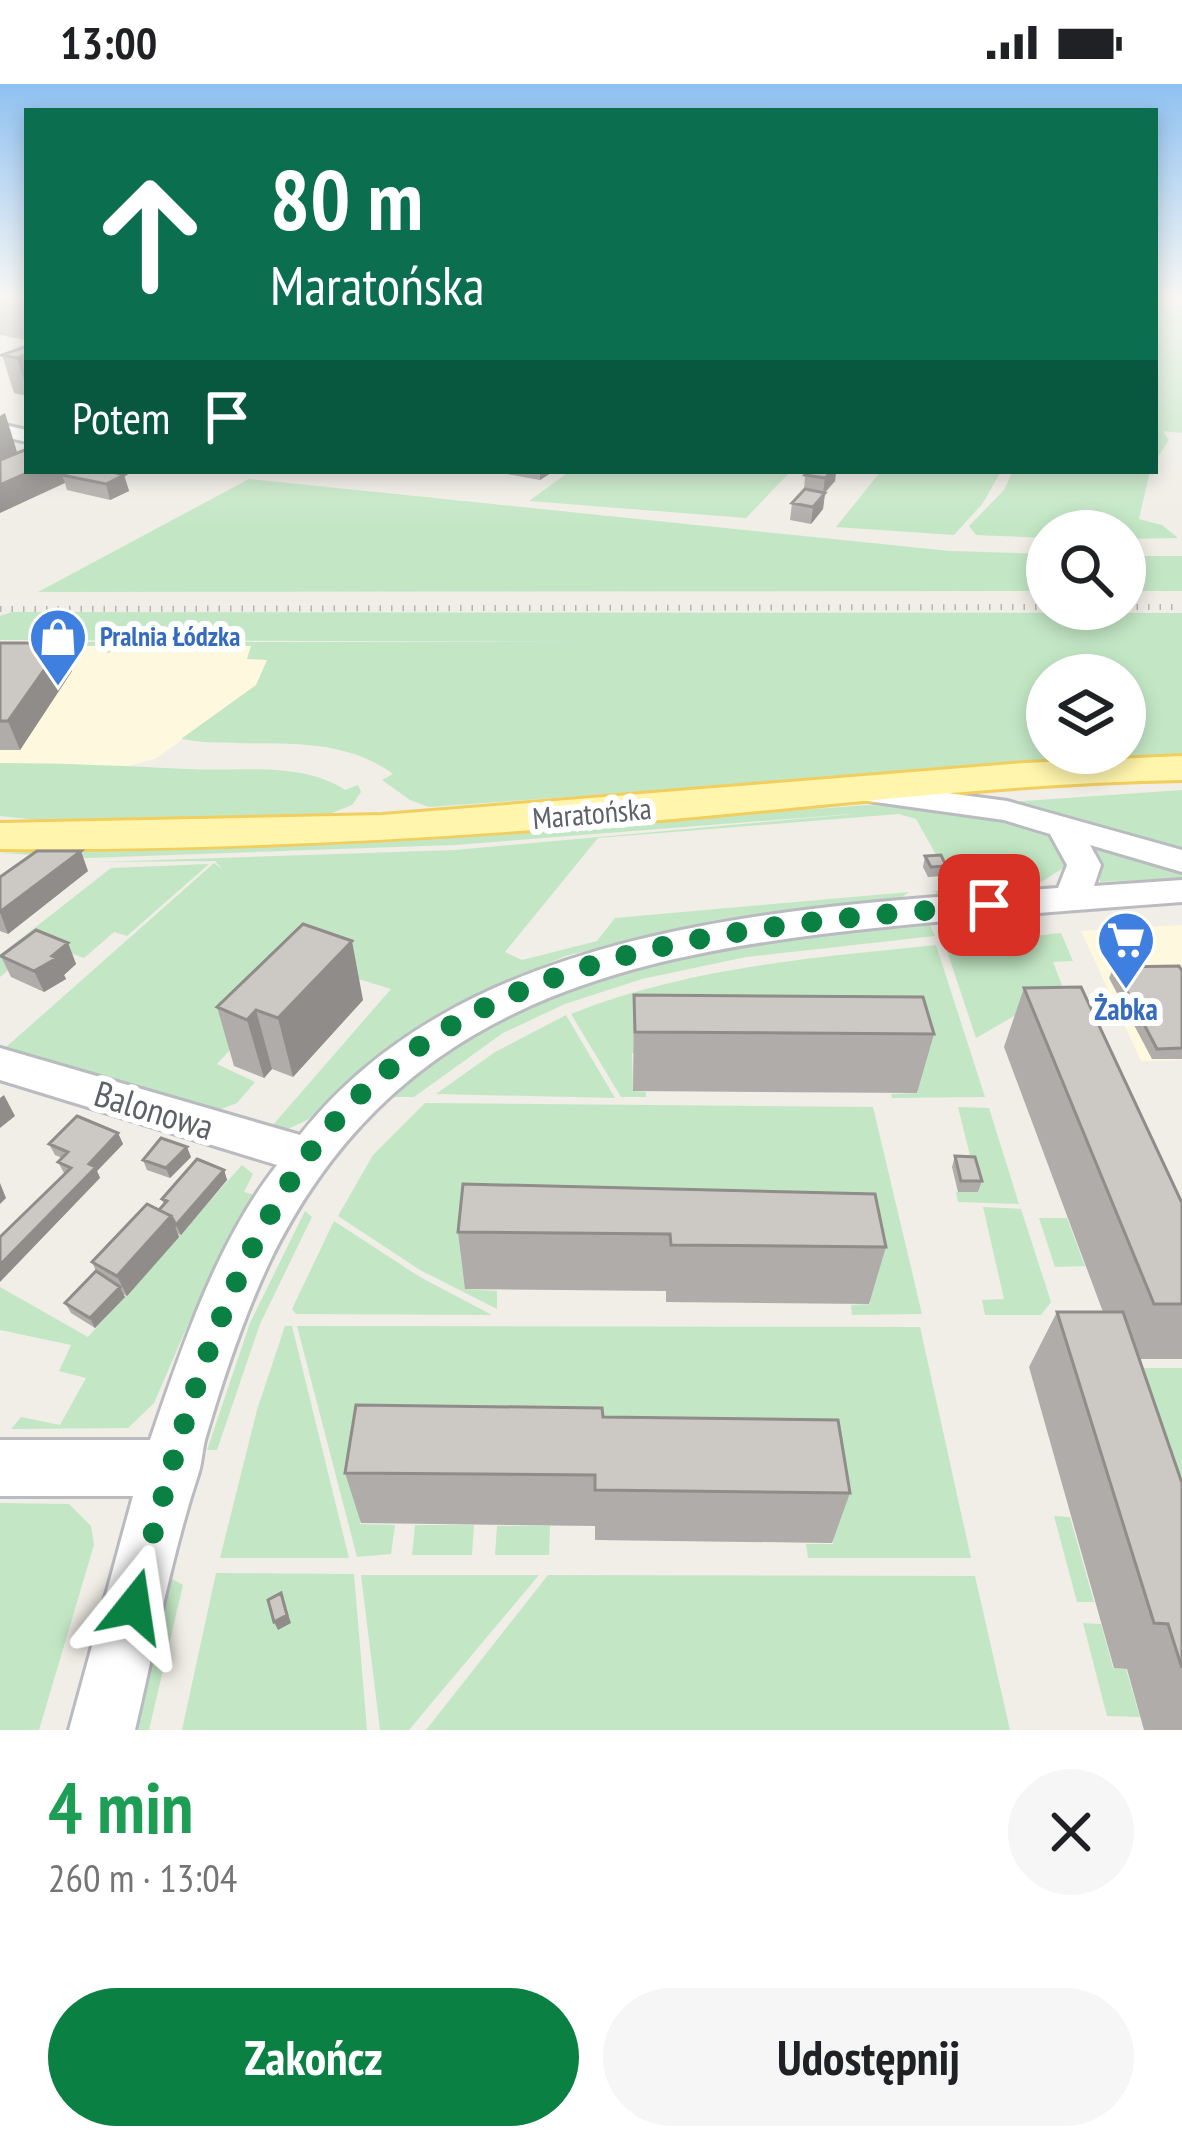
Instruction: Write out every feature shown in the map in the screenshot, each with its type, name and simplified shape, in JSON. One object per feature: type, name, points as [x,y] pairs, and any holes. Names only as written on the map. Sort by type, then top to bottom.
[{"type":"main road","name":"Maratońska","points":[[0,836],[478,823],[1182,768]]},
{"type":"street","points":[[856,791],[953,801],[1061,824],[1182,861]]},
{"type":"street","points":[[1061,824],[1084,865],[1072,898]]},
{"type":"street","points":[[102,1730],[172,1468],[220,1324],[272,1213],[345,1110],[426,1044],[487,1008],[582,967],[670,944],[758,928],[1182,891]]},
{"type":"street","name":"Balonowa","points":[[0,1064],[308,1156]]},
{"type":"street","points":[[0,1468],[172,1468]]},
{"type":"shaded area","points":[[0,643],[277,643],[256,686],[157,758],[0,803]]},
{"type":"shaded area","points":[[1182,925],[1182,1060],[1141,1061],[1081,931]]},
{"type":"green space","points":[[1158,373],[1182,373],[1182,433],[1163,431],[1169,440],[1158,456]]},
{"type":"green space","points":[[566,474],[788,474],[746,518],[529,501]]},
{"type":"green space","points":[[879,474],[999,474],[983,503],[954,535],[836,527]]},
{"type":"green space","points":[[1012,474],[1149,474],[1141,510],[1026,510],[1026,537],[976,535],[969,526],[1004,490]]},
{"type":"green space","points":[[249,479],[950,551],[1026,553],[1026,591],[38,592]]},
{"type":"green space","points":[[1146,521],[1162,525],[1178,538],[1146,539]]},
{"type":"green space","points":[[1146,556],[1182,556],[1182,591],[1146,591]]},
{"type":"green space","points":[[12,612],[1026,613],[1026,630],[1146,630],[1146,613],[1182,613],[1182,757],[1146,758],[1146,654],[1026,654],[1026,764],[429,807],[382,780],[393,774],[344,751],[181,739],[256,685],[267,660],[247,659],[251,646],[117,647],[107,654],[110,646],[0,646],[0,642],[591,642],[0,640],[0,616]]},
{"type":"green space","points":[[0,763],[289,771],[345,790],[358,785],[361,792],[352,805],[322,817],[55,822],[0,816]]},
{"type":"green space","points":[[1182,790],[1182,851],[1008,802]]},
{"type":"green space","points":[[867,805],[958,813],[1047,833],[1068,865],[1033,887],[938,896],[935,891],[941,891],[949,878],[916,819],[899,814],[598,838],[505,952],[522,960],[597,941],[615,918],[909,892],[898,900],[722,919],[565,956],[455,1005],[392,1045],[307,1120],[288,1129],[272,1126],[391,989],[309,964],[217,1064],[255,1082],[237,1103],[219,1110],[5,1048],[214,863],[222,869],[215,861],[99,862],[455,850],[865,813],[454,845],[87,858],[0,853],[437,838]]},
{"type":"green space","points":[[1085,840],[1182,871],[1182,878],[1100,882],[1100,865]]},
{"type":"green space","points":[[209,864],[127,936],[114,932],[84,958],[41,943],[0,977],[0,955],[111,868]]},
{"type":"green space","points":[[930,925],[935,936],[746,957],[642,979],[565,1004],[503,1033],[414,1097],[390,1097],[451,1051],[514,1014],[578,987],[644,966],[712,952]]},
{"type":"green space","points":[[1061,933],[1073,961],[1053,962],[1063,988],[976,1038],[945,945]]},
{"type":"green space","points":[[936,945],[985,1097],[892,1098],[891,1094],[918,1093],[908,1055],[632,1053],[633,1091],[646,1092],[646,1097],[621,1097],[571,1014],[705,975]]},
{"type":"green space","points":[[566,1015],[615,1098],[436,1094],[495,1052]]},
{"type":"green space","points":[[425,1103],[873,1107],[922,1314],[852,1315],[851,1305],[870,1304],[860,1251],[470,1241],[465,1289],[497,1291],[497,1309],[420,1270],[338,1216],[373,1155]]},
{"type":"green space","points":[[958,1107],[989,1108],[1019,1204],[958,1202],[956,1192],[979,1192]]},
{"type":"green space","points":[[242,1165],[253,1174],[244,1192],[255,1195],[209,1276],[154,1403],[128,1428],[11,1429],[21,1417],[60,1425],[86,1378],[59,1371],[71,1345],[0,1330],[0,1287],[88,1337]]},
{"type":"green space","points":[[983,1207],[1021,1209],[1051,1302],[1041,1315],[985,1315],[982,1300],[1004,1299]]},
{"type":"green space","points":[[305,1211],[312,1217],[260,1324],[217,1450],[207,1450],[250,1323]]},
{"type":"green space","points":[[1039,1218],[1067,1218],[1085,1266],[1055,1267]]},
{"type":"green space","points":[[334,1221],[420,1277],[492,1315],[296,1314],[292,1309]]},
{"type":"green space","points":[[285,1326],[292,1326],[349,1558],[220,1558],[257,1410]]},
{"type":"green space","points":[[297,1326],[920,1327],[971,1558],[808,1558],[806,1544],[833,1544],[824,1472],[370,1459],[360,1524],[395,1525],[391,1554],[357,1557]]},
{"type":"green space","points":[[1092,1368],[1182,1368],[1182,1654]]},
{"type":"green space","points":[[0,1503],[69,1504],[91,1526],[94,1545],[39,1730],[0,1730]]},
{"type":"green space","points":[[1054,1516],[1070,1517],[1094,1602],[1077,1602]]},
{"type":"green space","points":[[415,1525],[474,1525],[472,1555],[412,1555]]},
{"type":"green space","points":[[497,1526],[550,1526],[549,1555],[495,1555]]},
{"type":"green space","points":[[216,1573],[354,1574],[367,1730],[182,1730]]},
{"type":"green space","points":[[361,1575],[539,1575],[409,1730],[380,1730]]},
{"type":"green space","points":[[548,1575],[975,1576],[1010,1730],[426,1730]]},
{"type":"green space","points":[[172,1579],[183,1585],[149,1730],[135,1730]]},
{"type":"green space","points":[[1083,1623],[1101,1624],[1113,1668],[1126,1669],[1140,1717],[1107,1716]]},
{"type":"building","points":[[24,450],[24,474],[0,485],[0,460]]},
{"type":"building","points":[[120,474],[124,475],[106,484],[62,475]]},
{"type":"building","points":[[805,489],[825,493],[813,507],[792,503]]},
{"type":"building","points":[[0,643],[63,643],[8,721],[0,721]]},
{"type":"building","points":[[37,851],[81,851],[0,912],[0,877]]},
{"type":"building","points":[[941,855],[946,866],[931,867],[925,856]]},
{"type":"building","points":[[303,924],[352,941],[278,1018],[256,1010],[247,1020],[217,1007]]},
{"type":"building","points":[[36,930],[68,943],[52,956],[57,958],[34,971],[1,956]]},
{"type":"building","points":[[1179,966],[1182,1048],[1157,1049],[1114,967]]},
{"type":"building","points":[[1081,987],[1182,1203],[1182,1304],[1154,1304],[1024,988]]},
{"type":"building","points":[[634,995],[923,997],[934,1034],[635,1032]]},
{"type":"building","points":[[77,1116],[118,1133],[89,1164],[96,1167],[0,1265],[0,1237],[71,1168],[58,1162],[68,1152],[49,1144]]},
{"type":"building","points":[[161,1138],[187,1147],[166,1168],[143,1160]]},
{"type":"building","points":[[955,1156],[975,1157],[982,1181],[961,1181]]},
{"type":"building","points":[[197,1159],[224,1170],[176,1225],[159,1210],[167,1201],[162,1199]]},
{"type":"building","points":[[463,1184],[875,1194],[886,1247],[671,1245],[670,1234],[458,1232]]},
{"type":"building","points":[[147,1204],[171,1216],[117,1276],[92,1262]]},
{"type":"building","points":[[96,1271],[120,1287],[90,1318],[65,1303]]},
{"type":"building","points":[[1057,1312],[1123,1312],[1182,1483],[1182,1668],[1168,1624],[1154,1623]]},
{"type":"building","points":[[356,1405],[602,1408],[603,1417],[838,1420],[850,1493],[595,1490],[595,1475],[345,1473]]},
{"type":"building","points":[[281,1593],[287,1615],[274,1622],[268,1600]]},
{"type":"railway","points":[[0,609],[1026,607]]},
{"type":"railway","points":[[1146,607],[1182,607]]},
{"type":"place","name":"Pralnia Łódzka","points":[[58,688]]},
{"type":"place","name":"Żabka","points":[[1126,991]]},
{"type":"route","points":[[134,1606],[191,1406],[220,1324],[261,1234],[321,1137],[385,1076],[426,1044],[487,1008],[601,961],[746,930],[989,905]]}]
